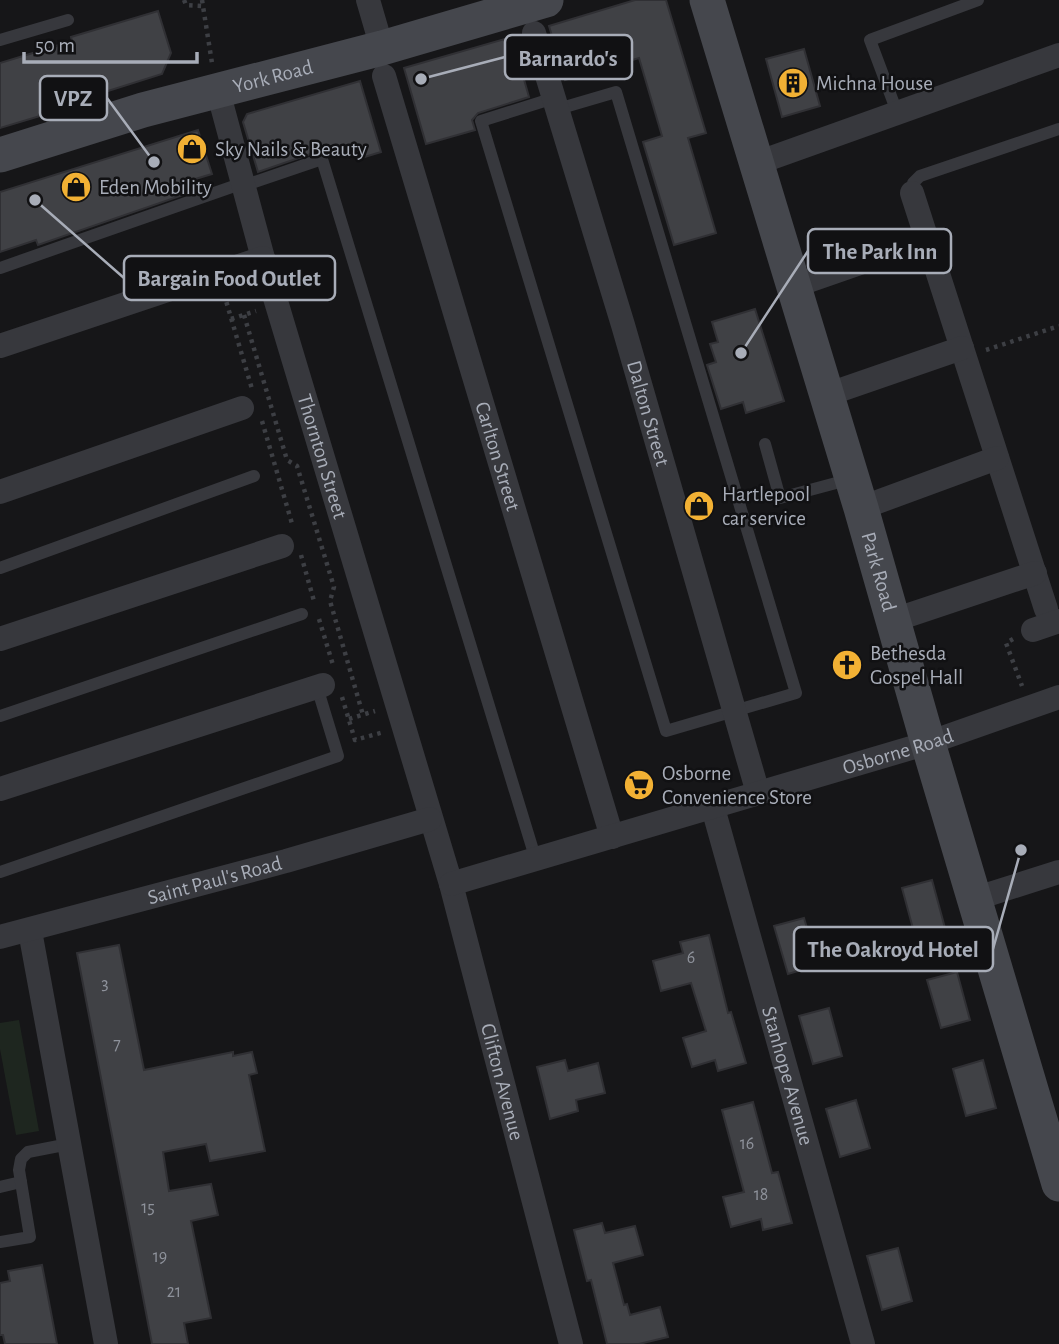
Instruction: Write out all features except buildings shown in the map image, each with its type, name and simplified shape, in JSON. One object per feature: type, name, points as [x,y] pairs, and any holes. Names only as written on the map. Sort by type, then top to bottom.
[{"type":"street","name":"Carlton Street","points":[[368,0],[383,62],[612,837]]},
{"type":"street","name":"York Road","points":[[0,155],[143,110],[218,91],[383,62],[546,0]]},
{"type":"street","name":"Park Road","points":[[707,0],[894,620],[974,900],[1053,1140],[1059,1184]]},
{"type":"street","name":"Dalton Street","points":[[534,33],[623,325],[758,793]]},
{"type":"street","points":[[757,163],[1059,55]]},
{"type":"street","name":"Thornton Street","points":[[218,91],[263,258],[430,819]]},
{"type":"street","points":[[912,193],[1035,573],[1053,615],[1033,630]]},
{"type":"street","points":[[794,286],[926,240]]},
{"type":"street","points":[[0,346],[263,258]]},
{"type":"street","points":[[826,395],[964,352]]},
{"type":"street","points":[[0,492],[251,404]]},
{"type":"street","points":[[856,494],[997,458]]},
{"type":"street","points":[[0,639],[293,544]]},
{"type":"street","points":[[894,620],[1035,573]]},
{"type":"street","points":[[0,789],[329,683]]},
{"type":"street","name":"Osborne Road","points":[[451,884],[928,743],[1059,697]]},
{"type":"street","name":"Stanhope Avenue","points":[[713,808],[863,1344]]},
{"type":"street","name":"Clifton Avenue","points":[[430,819],[451,884],[571,1344]]},
{"type":"street","name":"Saint Paul's Road","points":[[0,937],[30,931],[430,819]]},
{"type":"street","points":[[974,900],[1059,872]]},
{"type":"street","points":[[30,931],[106,1344]]},
{"type":"lane","points":[[897,113],[870,40],[978,0]]},
{"type":"lane","points":[[0,40],[68,20]]},
{"type":"lane","points":[[616,92],[796,693],[734,711],[666,731],[481,121],[616,92]]},
{"type":"lane","points":[[912,193],[913,183],[920,176],[1059,129]]},
{"type":"lane","points":[[0,268],[322,159],[537,860]]},
{"type":"lane","points":[[765,444],[780,498],[856,494]]},
{"type":"lane","points":[[0,568],[254,476]]},
{"type":"lane","points":[[0,716],[302,614]]},
{"type":"lane","points":[[0,872],[338,756],[329,683]]},
{"type":"lane","points":[[0,1241],[30,1237],[20,1159],[24,1155],[69,1144]]},
{"type":"lane","points":[[0,1187],[21,1182]]},
{"type":"path","points":[[193,0],[203,3]]},
{"type":"path","points":[[184,1],[186,5],[203,3]]},
{"type":"path","points":[[203,3],[218,91]]},
{"type":"path","points":[[223,289],[251,404],[293,544],[329,683],[349,719],[355,740],[391,730]]},
{"type":"path","points":[[231,319],[267,308]]},
{"type":"path","points":[[244,315],[287,460],[297,467],[334,587],[330,601],[363,715]]},
{"type":"path","points":[[964,352],[1059,326]]},
{"type":"path","points":[[1029,707],[1006,643],[1033,630]]},
{"type":"path","points":[[349,719],[385,708]]},
{"type":"shaded area","points":[[19,1020],[39,1131],[16,1135],[0,1049],[0,1023]]},
{"type":"place","name":"Barnardo's","points":[[421,79]]},
{"type":"place","name":"Michna House","points":[[793,83]]},
{"type":"place","name":"Sky Nails & Beauty","points":[[192,149]]},
{"type":"place","name":"VPZ","points":[[154,162]]},
{"type":"place","name":"Eden Mobility","points":[[76,187]]},
{"type":"place","name":"Bargain Food Outlet","points":[[35,200]]},
{"type":"place","name":"The Park Inn","points":[[741,353]]},
{"type":"place","name":"Hartlepool car service","points":[[699,506]]},
{"type":"place","name":"Bethesda Gospel Hall","points":[[847,665]]},
{"type":"place","name":"Osborne Convenience Store","points":[[639,785]]},
{"type":"place","name":"The Oakroyd Hotel","points":[[1021,850]]}]
